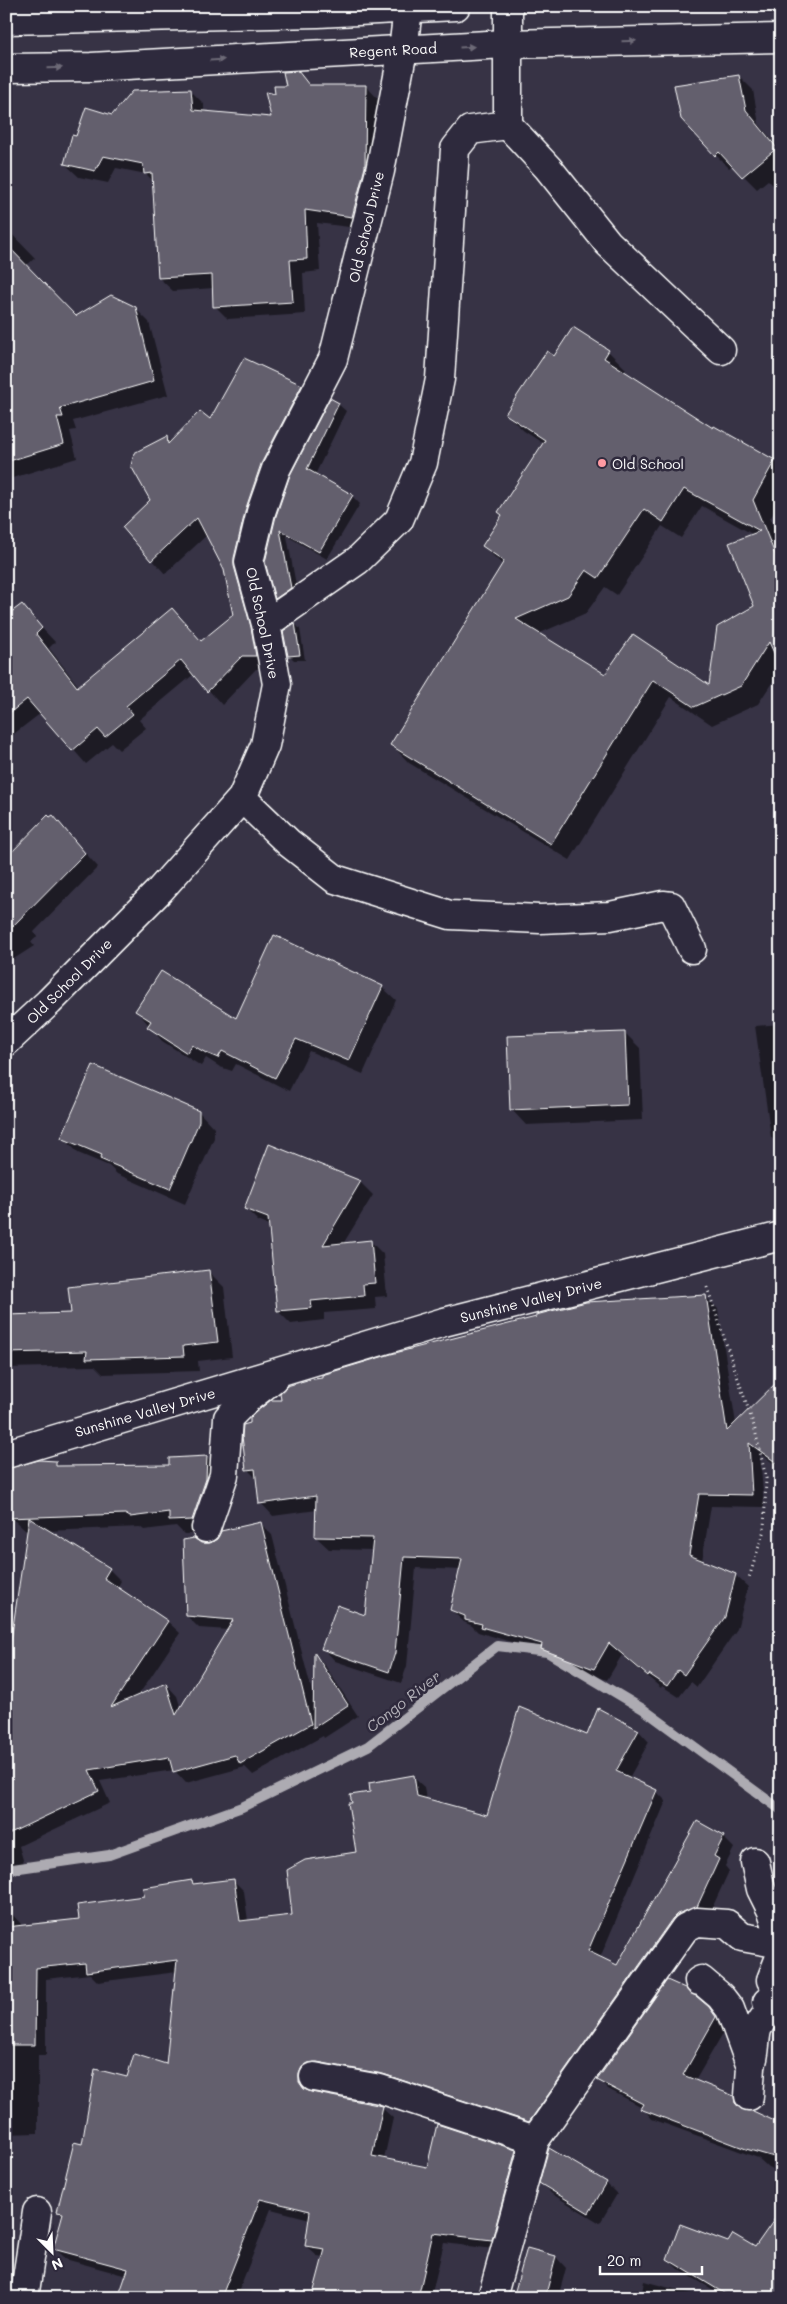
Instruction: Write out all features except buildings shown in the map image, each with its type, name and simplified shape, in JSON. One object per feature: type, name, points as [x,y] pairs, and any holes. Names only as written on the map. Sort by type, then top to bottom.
[{"type":"street","points":[[6,20],[318,13],[456,6]]},
{"type":"street","points":[[508,6],[506,44],[508,125],[548,168],[608,243],[721,350]]},
{"type":"street","name":"Old School Drive","points":[[6,1042],[49,1002],[153,897],[242,798],[265,745],[277,684],[266,624],[250,562],[261,512],[276,469],[333,359],[380,171],[404,50],[408,9]]},
{"type":"street","name":"Regent Road","points":[[6,68],[91,67],[506,44],[781,38]]},
{"type":"street","points":[[266,624],[358,560],[399,520],[423,463],[440,379],[456,148],[470,130],[508,125]]},
{"type":"street","points":[[242,798],[289,843],[335,879],[369,891],[450,915],[490,917],[540,919],[610,916],[663,904],[671,906],[692,949]]},
{"type":"street","name":"Sunshine Valley Drive","points":[[6,1454],[444,1322],[781,1236]]},
{"type":"street","name":"Sunshine Valley Drive","points":[[206,1528],[224,1475],[228,1418],[246,1400],[284,1371]]},
{"type":"street","points":[[749,2096],[751,2067],[755,2056],[755,2039],[758,2027],[768,2015],[772,2006],[769,1991],[780,1957],[781,1938],[772,1911],[761,1889],[755,1862]]},
{"type":"street","points":[[492,2298],[535,2140],[685,1928],[697,1922],[727,1924],[742,1937],[781,1944]]},
{"type":"street","points":[[700,1981],[720,1996],[730,2009],[751,2067]]},
{"type":"street","points":[[314,2077],[380,2089],[535,2140]]},
{"type":"street","points":[[24,2298],[37,2212]]},
{"type":"path","points":[[698,1258],[754,1426],[766,1478],[764,1530],[749,1578]]},
{"type":"waterway","name":"Congo River","points":[[6,1870],[109,1855],[242,1807],[368,1746],[497,1646],[547,1652],[643,1709],[781,1810]]},
{"type":"place","name":"Old School","points":[[602,463]]}]
